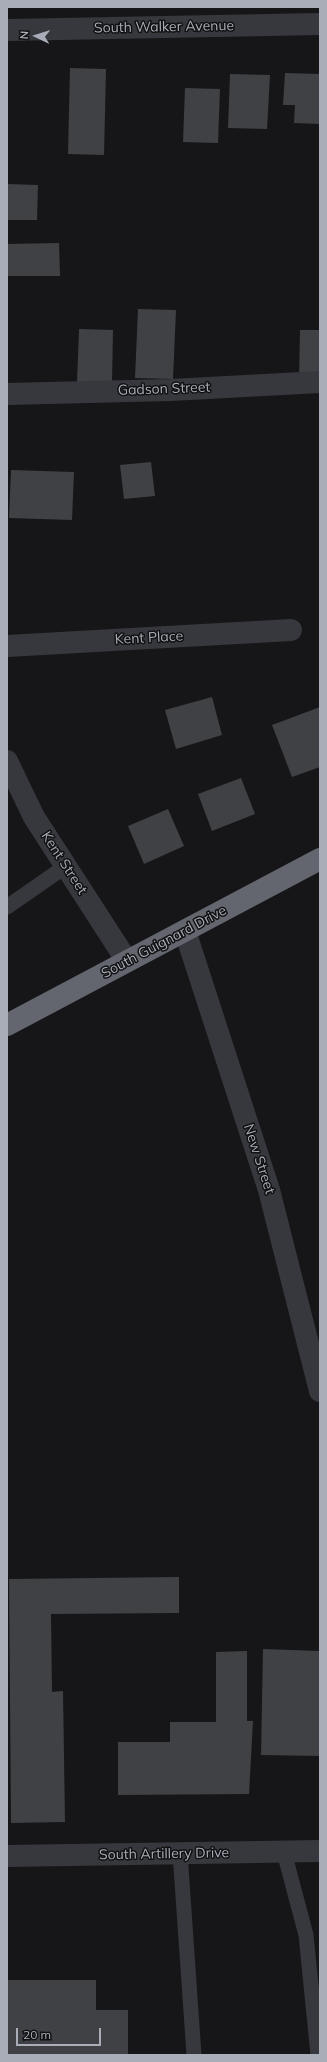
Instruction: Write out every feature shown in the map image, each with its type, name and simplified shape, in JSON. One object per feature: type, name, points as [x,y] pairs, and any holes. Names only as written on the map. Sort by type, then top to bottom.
[{"type":"highway","name":"South Guignard Drive","points":[[7,1025],[320,859]]},
{"type":"street","name":"South Walker Avenue","points":[[7,30],[320,24]]},
{"type":"street","name":"Gadson Street","points":[[7,394],[170,390],[320,382]]},
{"type":"street","name":"Kent Place","points":[[7,646],[291,630]]},
{"type":"street","name":"Kent Street","points":[[7,761],[15,799],[34,817],[127,961]]},
{"type":"street","name":"New Street","points":[[185,931],[269,1190],[320,1391]]},
{"type":"street","name":"South Artillery Drive","points":[[7,1856],[320,1851]]},
{"type":"lane","points":[[7,907],[66,866]]},
{"type":"lane","points":[[284,1852],[306,1935],[318,2055]]},
{"type":"lane","points":[[180,1853],[194,2055]]},
{"type":"building","points":[[70,68],[106,69],[104,155],[68,154]]},
{"type":"building","points":[[285,73],[320,74],[320,124],[294,123],[295,105],[283,105]]},
{"type":"building","points":[[230,74],[270,75],[267,129],[228,128]]},
{"type":"building","points":[[185,88],[220,89],[218,143],[183,142]]},
{"type":"building","points":[[7,184],[38,185],[37,220],[7,220]]},
{"type":"building","points":[[59,243],[60,276],[7,276],[7,244]]},
{"type":"building","points":[[138,309],[176,310],[173,379],[135,378]]},
{"type":"building","points":[[79,329],[113,330],[112,383],[77,382]]},
{"type":"building","points":[[300,330],[320,330],[320,382],[299,381]]},
{"type":"building","points":[[151,462],[155,496],[124,499],[120,465]]},
{"type":"building","points":[[11,470],[74,472],[72,520],[9,518]]},
{"type":"building","points":[[212,697],[222,735],[176,749],[165,710]]},
{"type":"building","points":[[320,707],[320,767],[292,777],[272,725]]},
{"type":"building","points":[[241,778],[255,814],[212,831],[198,794]]},
{"type":"building","points":[[168,809],[184,846],[144,864],[128,826]]},
{"type":"building","points":[[179,1577],[179,1613],[51,1614],[52,1692],[63,1691],[65,1822],[11,1823],[9,1579]]},
{"type":"building","points":[[263,1649],[320,1651],[320,1756],[261,1755]]},
{"type":"building","points":[[247,1651],[247,1721],[253,1721],[249,1794],[118,1795],[118,1742],[170,1742],[170,1722],[216,1722],[216,1652]]},
{"type":"building","points":[[7,1980],[96,1980],[96,2010],[128,2010],[128,2055],[7,2055]]}]
